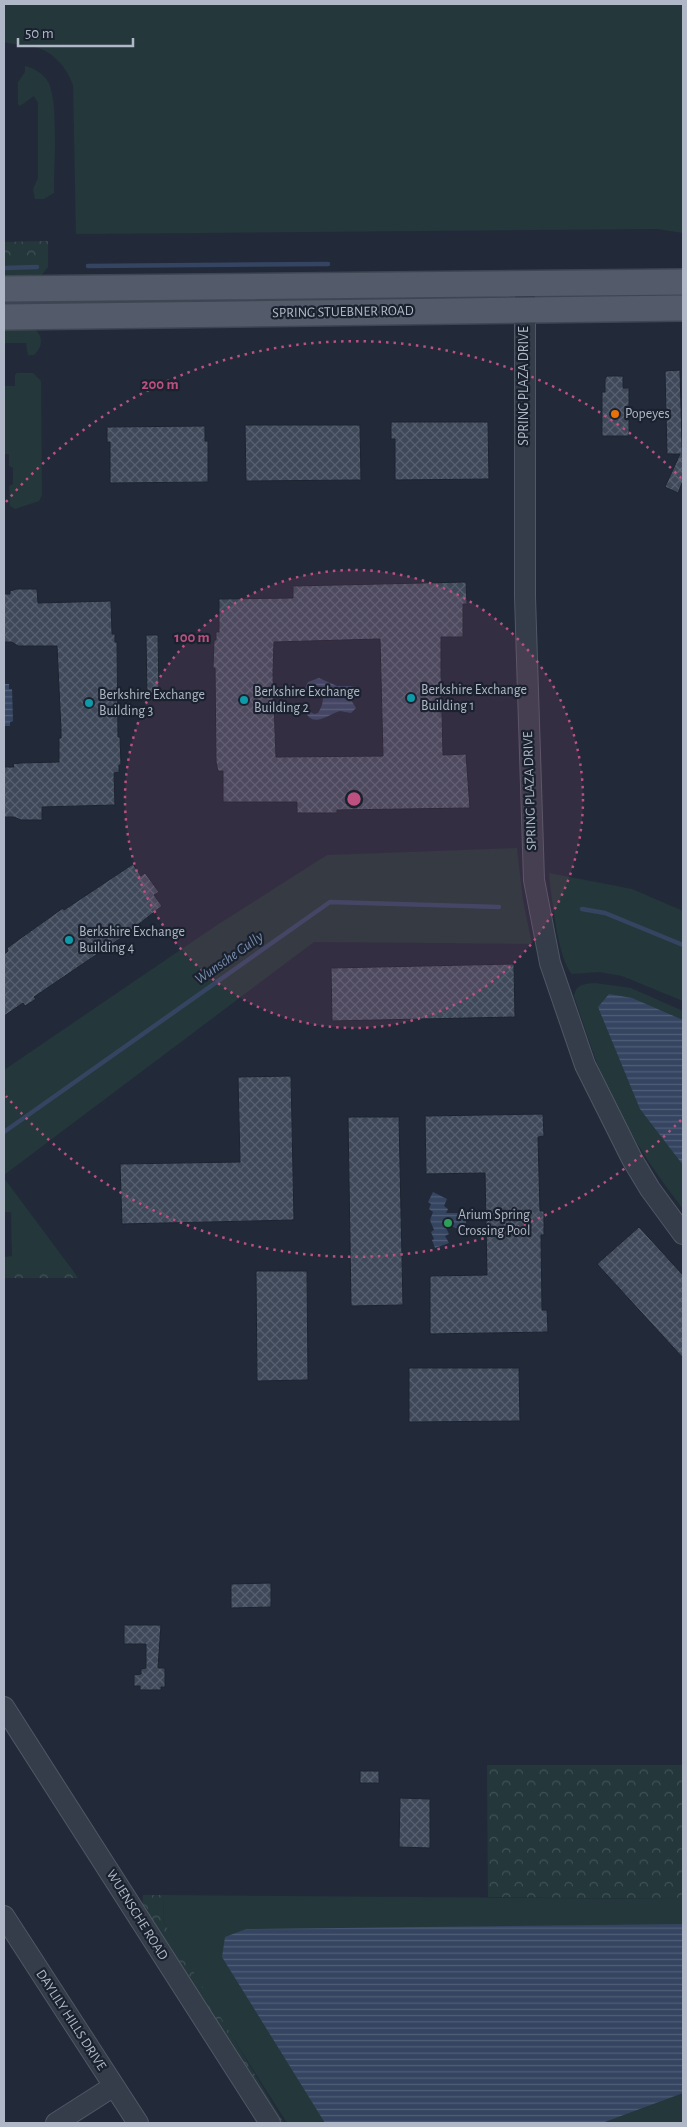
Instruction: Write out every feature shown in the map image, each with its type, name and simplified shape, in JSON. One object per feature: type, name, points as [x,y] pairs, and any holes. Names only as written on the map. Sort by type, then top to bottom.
[{"type":"main road","name":"SPRING STUEBNER ROAD","points":[[4,289],[683,282]]},
{"type":"main road","points":[[56,316],[65,289]]},
{"type":"main road","name":"SPRING STUEBNER ROAD","points":[[4,317],[683,308]]},
{"type":"street","name":"SPRING PLAZA DRIVE","points":[[525,284],[525,597],[534,880],[550,963],[582,1059],[632,1159],[650,1189],[683,1234]]},
{"type":"street","name":"WUENSCHE ROAD","points":[[4,1707],[270,2123]]},
{"type":"street","name":"DAYLILY HILLS DRIVE","points":[[4,1916],[138,2123]]},
{"type":"street","points":[[56,2123],[114,2086]]},
{"type":"green space","points":[[4,4],[683,4],[683,233],[657,229],[76,234],[73,85],[62,65],[52,55],[39,48],[4,42]]},
{"type":"green space","points":[[25,66],[38,71],[45,77],[51,89],[53,101],[55,132],[54,193],[44,199],[35,199],[33,189],[38,178],[38,103],[34,96],[20,106],[18,104],[18,82],[25,72]]},
{"type":"green space","points":[[48,241],[48,256],[4,256],[4,242]]},
{"type":"green space","points":[[4,256],[48,256],[48,267],[40,277],[4,280]]},
{"type":"green space","points":[[4,325],[27,327],[37,331],[41,341],[37,352],[34,355],[28,355],[26,343],[4,343]]},
{"type":"green space","points":[[17,373],[33,373],[41,381],[42,495],[39,501],[15,509],[10,506],[9,486],[13,484],[13,468],[9,466],[9,454],[4,454],[4,386],[15,386],[15,375]]},
{"type":"green space","points":[[517,848],[523,900],[532,944],[314,942],[4,1175],[4,1070],[214,927],[327,855]]},
{"type":"green space","points":[[549,873],[632,889],[683,911],[683,1001],[622,976],[599,972],[572,974],[567,967],[559,942]]},
{"type":"green space","points":[[595,983],[631,988],[683,1011],[683,1209],[651,1165],[606,1086],[574,996],[579,987],[584,984]]},
{"type":"green space","points":[[4,1178],[71,1268],[4,1268],[4,1257],[12,1256],[11,1212],[4,1212]]},
{"type":"green space","points":[[4,1268],[71,1268],[78,1278],[4,1278]]},
{"type":"green space","points":[[487,1765],[683,1765],[683,1899],[488,1897]]},
{"type":"green space","points":[[143,1895],[164,1895],[163,1921],[284,2123],[274,2123],[142,1918]]},
{"type":"green space","points":[[164,1895],[683,1899],[683,2123],[287,2123],[217,2013],[163,1921]]},
{"type":"water","points":[[319,678],[337,686],[354,686],[355,689],[351,700],[356,708],[351,713],[340,711],[315,720],[307,715],[304,708],[314,714],[318,713],[322,706],[323,695],[316,685],[311,685],[304,697],[301,697],[308,682]]},
{"type":"water","points":[[4,684],[9,684],[9,689],[12,689],[13,721],[10,722],[10,726],[4,726]]},
{"type":"water","points":[[609,994],[632,998],[683,1020],[683,1165],[640,1109],[598,1007]]},
{"type":"water","name":"Arium Spring Crossing Pool","points":[[433,1192],[447,1199],[444,1206],[448,1209],[446,1213],[466,1213],[466,1229],[461,1226],[446,1228],[449,1234],[445,1236],[449,1243],[435,1248],[431,1232],[434,1230],[430,1220],[433,1212],[429,1209],[431,1204],[428,1202]]},
{"type":"water","points":[[683,1924],[683,2093],[602,2123],[325,2123],[222,1957],[225,1937],[246,1929]]},
{"type":"building","points":[[680,370],[683,481],[678,493],[665,487],[680,454],[667,454],[665,371]]},
{"type":"building","name":"Popeyes","points":[[607,376],[623,376],[623,388],[629,388],[629,436],[602,436],[602,392],[605,392],[605,379]]},
{"type":"building","points":[[391,422],[488,422],[489,479],[395,480],[395,439],[391,439]]},
{"type":"building","points":[[245,425],[360,425],[361,480],[246,481]]},
{"type":"building","points":[[205,426],[205,441],[208,441],[208,482],[110,483],[110,442],[107,442],[107,427]]},
{"type":"building","name":"Berkshire Exchange Building 1","points":[[466,582],[467,604],[463,604],[463,637],[441,637],[441,671],[443,755],[466,754],[470,808],[337,810],[337,813],[297,813],[297,802],[223,802],[223,771],[218,771],[216,762],[215,668],[213,668],[214,640],[216,640],[216,632],[219,632],[219,599],[293,598],[293,586]],"holes":[[[380,639],[383,756],[276,757],[273,674],[274,642]]]},
{"type":"building","name":"Berkshire Exchange Building 3","points":[[16,589],[37,589],[38,603],[111,601],[112,634],[115,634],[115,642],[117,642],[118,737],[120,737],[121,765],[119,765],[119,772],[114,773],[115,805],[42,807],[42,820],[21,820],[14,817],[4,817],[4,767],[14,767],[13,764],[20,763],[59,762],[59,738],[61,738],[57,646],[18,646],[12,642],[4,642],[4,594],[10,594],[10,591]]},
{"type":"building","points":[[146,635],[158,635],[159,697],[147,697]]},
{"type":"building","name":"Berkshire Exchange Building 4","points":[[133,864],[141,876],[145,873],[159,892],[154,895],[162,906],[121,938],[34,997],[36,999],[25,1006],[23,1003],[4,1016],[4,954],[8,951],[7,948],[63,908],[64,910]]},
{"type":"building","points":[[514,964],[515,1017],[332,1021],[331,968]]},
{"type":"building","points":[[291,1076],[294,1220],[122,1224],[120,1164],[240,1162],[238,1077]]},
{"type":"building","points":[[543,1114],[544,1136],[538,1137],[540,1211],[544,1211],[544,1235],[541,1235],[542,1310],[547,1310],[548,1332],[430,1334],[430,1276],[487,1275],[485,1173],[426,1174],[425,1116]]},
{"type":"building","points":[[348,1117],[399,1117],[403,1305],[351,1306]]},
{"type":"building","points":[[639,1227],[683,1275],[683,1358],[597,1264]]},
{"type":"building","points":[[256,1271],[307,1271],[308,1380],[257,1381]]},
{"type":"building","points":[[409,1368],[519,1368],[520,1421],[409,1422]]},
{"type":"building","points":[[271,1583],[271,1607],[231,1608],[231,1584]]},
{"type":"building","points":[[124,1625],[161,1625],[158,1668],[165,1668],[165,1687],[161,1687],[161,1690],[140,1690],[140,1686],[134,1686],[134,1675],[141,1674],[141,1669],[146,1668],[146,1644],[124,1644]]},
{"type":"building","points":[[360,1771],[379,1771],[379,1783],[360,1783]]},
{"type":"building","points":[[400,1798],[430,1799],[430,1848],[399,1847]]},
{"type":"waterway","points":[[88,266],[328,264]]},
{"type":"waterway","points":[[4,268],[37,267]]},
{"type":"waterway","name":"Wunsche Gully","points":[[4,1132],[330,902],[499,907]]},
{"type":"waterway","name":"Wunsche Gully","points":[[582,909],[605,913],[683,945]]},
{"type":"place","name":"Popeyes","points":[[615,414]]},
{"type":"place","name":"Berkshire Exchange Building 1","points":[[411,698]]},
{"type":"place","name":"Berkshire Exchange Building 2","points":[[244,700]]},
{"type":"place","name":"Berkshire Exchange Building 3","points":[[89,703]]},
{"type":"place","name":"Berkshire Exchange Building 4","points":[[69,940]]},
{"type":"place","name":"Arium Spring Crossing Pool","points":[[448,1223]]}]
